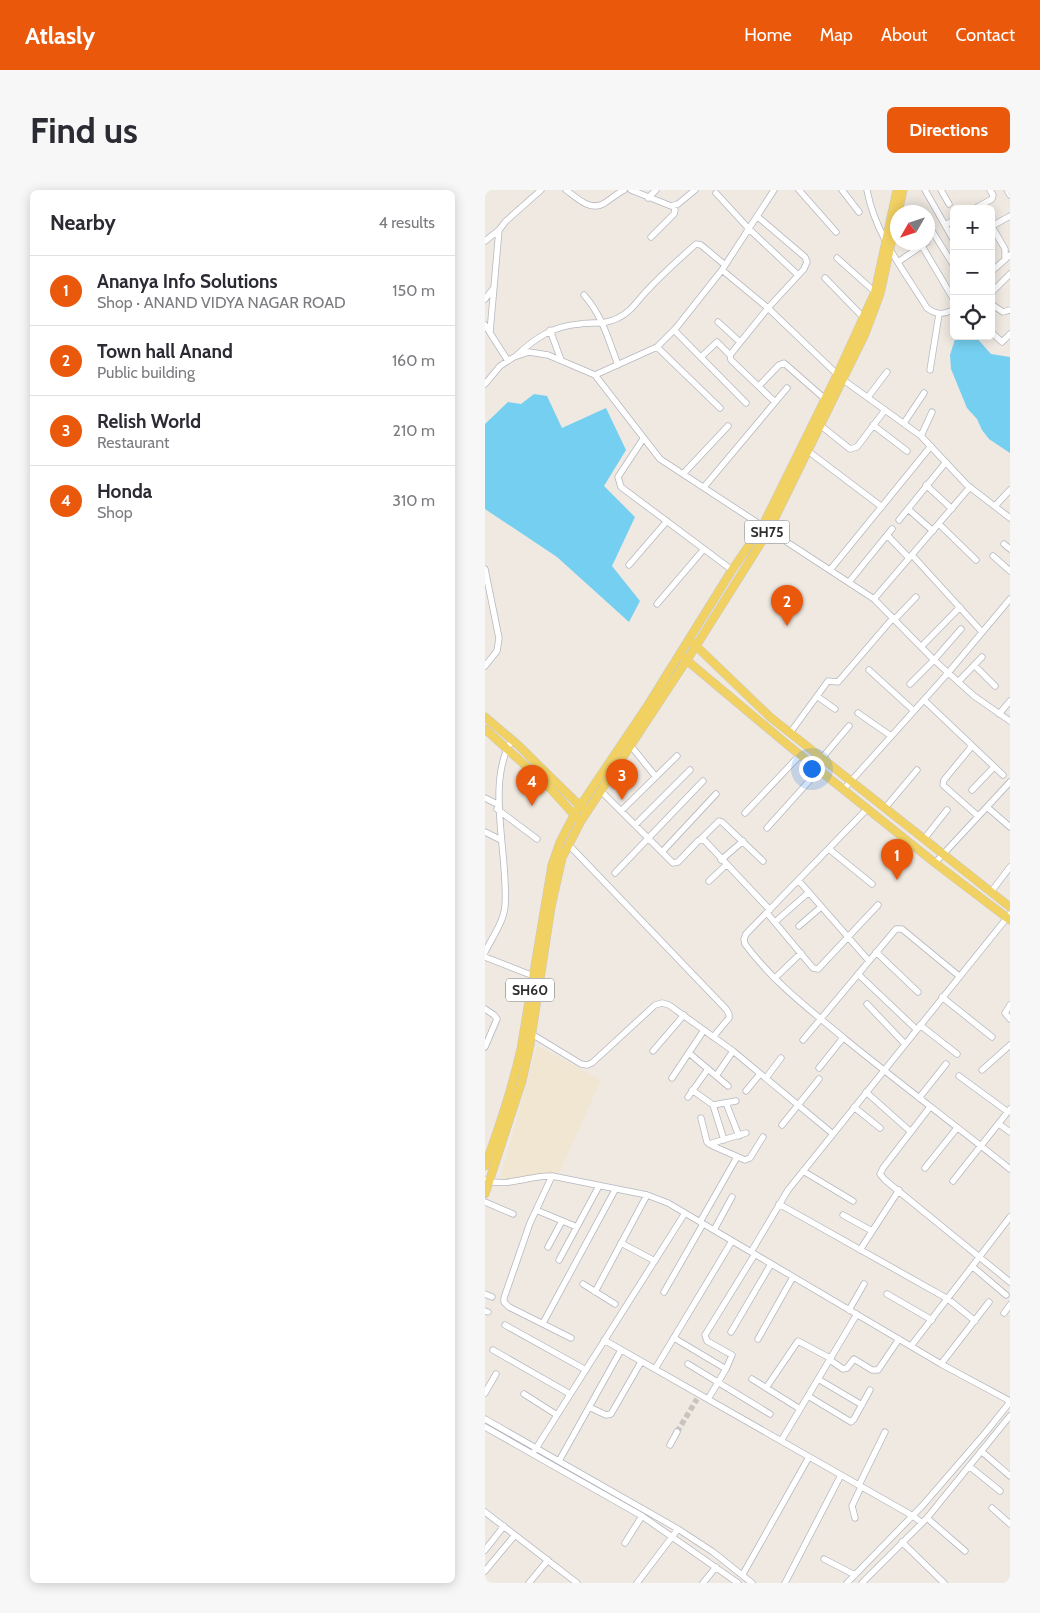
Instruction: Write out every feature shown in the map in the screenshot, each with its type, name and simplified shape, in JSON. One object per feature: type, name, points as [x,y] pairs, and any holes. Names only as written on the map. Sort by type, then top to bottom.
[{"type":"main road","name":"SH75","points":[[574,815],[648,705],[732,570],[766,528],[825,399],[865,334],[881,294],[897,190]]},
{"type":"main road","name":"SH75","points":[[900,205],[903,190]]},
{"type":"main road","name":"SH75","points":[[581,821],[696,646],[766,528],[808,451],[840,377],[863,316],[875,292],[890,243]]},
{"type":"main road","points":[[688,638],[770,717],[1010,907]]},
{"type":"main road","points":[[679,653],[843,790],[935,863],[1009,917]]},
{"type":"main road","points":[[485,717],[512,740],[586,812]]},
{"type":"main road","points":[[485,729],[548,786],[581,821]]},
{"type":"main road","name":"SH60","points":[[485,1194],[487,1181],[522,1082],[552,866],[560,842],[574,815]]},
{"type":"main road","name":"SH60","points":[[536,978],[558,871],[568,844],[581,821]]},
{"type":"main road","name":"SH60","points":[[485,1166],[500,1126],[528,1032]]},
{"type":"street","points":[[485,241],[541,190]]},
{"type":"street","points":[[566,190],[585,204],[593,206],[601,205],[623,190]]},
{"type":"street","points":[[631,190],[648,198],[674,206],[695,190]]},
{"type":"street","points":[[648,198],[656,190]]},
{"type":"street","points":[[595,375],[657,348],[724,268],[774,190]]},
{"type":"street","points":[[799,190],[836,232]]},
{"type":"street","points":[[842,190],[859,212]]},
{"type":"street","points":[[867,190],[873,214],[889,246],[927,308],[939,314],[950,311]]},
{"type":"street","points":[[925,190],[950,234]]},
{"type":"street","points":[[942,190],[949,204]]},
{"type":"street","points":[[984,205],[992,199],[993,195],[990,190]]},
{"type":"street","points":[[1007,190],[1010,195]]},
{"type":"street","points":[[716,193],[749,229],[798,275]]},
{"type":"street","points":[[651,237],[674,214],[674,206]]},
{"type":"street","points":[[730,355],[768,308],[806,266],[806,259],[758,216]]},
{"type":"street","points":[[995,224],[1010,216]]},
{"type":"street","points":[[945,225],[950,222]]},
{"type":"street","points":[[490,332],[499,230]]},
{"type":"street","points":[[995,231],[1005,249],[1007,257],[995,268]]},
{"type":"street","points":[[936,236],[950,259]]},
{"type":"street","points":[[485,384],[492,374],[533,340],[550,330],[569,325],[603,323],[618,318],[630,310],[696,244],[701,245],[840,377],[921,436],[970,487],[1010,518]]},
{"type":"street","points":[[899,262],[916,250]]},
{"type":"street","points":[[929,250],[952,295]]},
{"type":"street","points":[[837,258],[875,292]]},
{"type":"street","points":[[995,289],[1010,274]]},
{"type":"street","points":[[825,278],[863,316]]},
{"type":"street","points":[[485,299],[494,289]]},
{"type":"street","points":[[584,295],[603,323],[618,365]]},
{"type":"street","points":[[995,307],[1003,312],[1010,310]]},
{"type":"street","points":[[930,370],[939,314]]},
{"type":"street","points":[[718,322],[740,342]]},
{"type":"street","points":[[485,325],[511,359]]},
{"type":"street","points":[[550,330],[561,360]]},
{"type":"street","points":[[674,330],[746,403]]},
{"type":"street","points":[[995,336],[1002,342],[1010,334]]},
{"type":"street","points":[[701,357],[717,342],[730,355],[731,360],[775,402]]},
{"type":"street","points":[[657,348],[720,408]]},
{"type":"street","points":[[511,359],[529,352],[548,355],[595,375],[660,459],[874,599],[958,682],[982,703],[1010,721]]},
{"type":"street","points":[[759,386],[779,365],[784,363],[825,399]]},
{"type":"street","points":[[868,397],[887,372]]},
{"type":"street","points":[[704,487],[787,388]]},
{"type":"street","points":[[904,423],[924,393]]},
{"type":"street","points":[[820,425],[850,449],[853,449],[857,447],[885,410]]},
{"type":"street","points":[[921,436],[932,412]]},
{"type":"street","points":[[873,425],[907,451]]},
{"type":"street","points":[[683,474],[728,426]]},
{"type":"street","points":[[643,439],[618,477],[621,487],[732,570]]},
{"type":"street","points":[[830,570],[931,446]]},
{"type":"street","points":[[808,451],[882,508]]},
{"type":"street","points":[[899,520],[946,462]]},
{"type":"street","points":[[926,485],[952,509]]},
{"type":"street","points":[[874,599],[970,487]]},
{"type":"street","points":[[995,506],[1010,490]]},
{"type":"street","points":[[908,509],[933,531]]},
{"type":"street","points":[[629,565],[667,521]]},
{"type":"street","points":[[939,524],[976,560]]},
{"type":"street","points":[[849,582],[892,529]]},
{"type":"street","points":[[887,536],[911,556],[982,632]]},
{"type":"street","points":[[1004,544],[1010,549]]},
{"type":"street","points":[[657,604],[705,549]]},
{"type":"street","points":[[993,556],[1010,571]]},
{"type":"street","points":[[485,569],[499,638],[497,651],[485,666]]},
{"type":"street","points":[[790,733],[828,681],[838,682],[893,619],[916,597]]},
{"type":"street","points":[[843,790],[1010,599]]},
{"type":"street","points":[[921,647],[960,607]]},
{"type":"street","points":[[910,684],[961,629]]},
{"type":"street","points":[[958,682],[982,657]]},
{"type":"street","points":[[974,665],[995,686]]},
{"type":"street","points":[[869,670],[914,711]]},
{"type":"street","points":[[818,697],[835,710]]},
{"type":"street","points":[[923,700],[1003,775]]},
{"type":"street","points":[[999,714],[1010,701]]},
{"type":"street","points":[[858,713],[891,736]]},
{"type":"street","points":[[822,758],[849,726]]},
{"type":"street","points":[[485,952],[502,917],[505,905],[497,806],[497,768],[506,747],[512,740]]},
{"type":"street","points":[[631,746],[656,777]]},
{"type":"street","points":[[972,746],[944,780],[943,785],[978,816]]},
{"type":"street","points":[[745,814],[800,755]]},
{"type":"street","points":[[621,811],[677,756]]},
{"type":"street","points":[[972,790],[994,767]]},
{"type":"street","points":[[635,825],[690,770]]},
{"type":"street","points":[[767,828],[819,770]]},
{"type":"street","points":[[885,808],[917,770]]},
{"type":"street","points":[[615,873],[703,781]]},
{"type":"street","points":[[935,863],[1010,782]]},
{"type":"street","points":[[601,792],[673,863],[676,863],[719,821],[763,860]]},
{"type":"street","points":[[663,852],[716,794]]},
{"type":"street","points":[[485,798],[537,839]]},
{"type":"street","points":[[987,807],[1010,827]]},
{"type":"street","points":[[867,809],[746,934],[744,939],[748,948],[775,978],[822,1020],[883,1071],[1010,1169]]},
{"type":"street","points":[[924,838],[947,810]]},
{"type":"street","points":[[485,832],[501,840]]},
{"type":"street","points":[[701,839],[769,912],[813,968],[818,968],[878,905]]},
{"type":"street","points":[[721,860],[743,841]]},
{"type":"street","points":[[568,844],[726,1009],[729,1018],[713,1037]]},
{"type":"street","points":[[829,849],[872,884]]},
{"type":"street","points":[[709,881],[727,865]]},
{"type":"street","points":[[991,892],[1010,867]]},
{"type":"street","points":[[799,881],[869,961]]},
{"type":"street","points":[[775,922],[809,892]]},
{"type":"street","points":[[799,926],[821,907]]},
{"type":"street","points":[[708,1400],[727,1369],[732,1356],[707,1341],[705,1335],[779,1204],[788,1190],[942,997],[1009,917]]},
{"type":"street","points":[[803,1040],[822,1020],[896,929],[902,929],[959,976]]},
{"type":"street","points":[[876,952],[918,992]]},
{"type":"street","points":[[775,978],[801,953]]},
{"type":"street","points":[[485,957],[536,978]]},
{"type":"street","points":[[858,974],[918,1027],[957,1054]]},
{"type":"street","points":[[942,997],[992,1037]]},
{"type":"street","points":[[528,1032],[581,1064],[587,1065],[592,1063],[655,1005],[662,1003],[669,1005],[733,1051],[833,1134]]},
{"type":"street","points":[[867,1004],[905,1044]]},
{"type":"street","points":[[1010,1006],[1005,1013],[1010,1019]]},
{"type":"street","points":[[485,1009],[494,1014],[497,1019],[485,1047]]},
{"type":"street","points":[[653,1051],[684,1015]]},
{"type":"street","points":[[672,1078],[704,1030]]},
{"type":"street","points":[[819,1068],[843,1038]]},
{"type":"street","points":[[982,1070],[1010,1045]]},
{"type":"street","points":[[716,1076],[733,1051]]},
{"type":"street","points":[[689,1053],[728,1086]]},
{"type":"street","points":[[766,1078],[781,1058]]},
{"type":"street","points":[[919,1098],[946,1064]]},
{"type":"street","points":[[688,1097],[708,1069]]},
{"type":"street","points":[[746,1091],[760,1074]]},
{"type":"street","points":[[953,1181],[1009,1111],[959,1076]]},
{"type":"street","points":[[782,1125],[819,1079]]},
{"type":"street","points":[[692,1090],[713,1106],[724,1140]]},
{"type":"street","points":[[867,1092],[911,1132]]},
{"type":"street","points":[[713,1106],[736,1101]]},
{"type":"street","points":[[726,1103],[739,1136]]},
{"type":"street","points":[[855,1107],[880,1128]]},
{"type":"street","points":[[930,1107],[881,1171],[882,1177],[1010,1282]]},
{"type":"street","points":[[701,1118],[705,1138],[709,1144],[737,1157],[748,1160],[763,1137]]},
{"type":"street","points":[[999,1124],[1010,1132]]},
{"type":"street","points":[[925,1168],[957,1128]]},
{"type":"street","points":[[709,1144],[746,1133]]},
{"type":"street","points":[[664,1292],[737,1157]]},
{"type":"street","points":[[803,1171],[853,1201]]},
{"type":"street","points":[[487,1181],[501,1183],[539,1176],[552,1176],[659,1198],[941,1364],[1010,1402],[913,1516],[847,1583]]},
{"type":"street","points":[[552,1176],[536,1210],[504,1302],[509,1308],[571,1338]]},
{"type":"street","points":[[559,1260],[599,1186]]},
{"type":"street","points":[[543,1323],[615,1190]]},
{"type":"street","points":[[860,1250],[899,1190]]},
{"type":"street","points":[[595,1292],[647,1195]]},
{"type":"street","points":[[714,1230],[732,1197]]},
{"type":"street","points":[[485,1202],[513,1214]]},
{"type":"street","points":[[779,1204],[948,1299],[975,1321]]},
{"type":"street","points":[[536,1210],[577,1227]]},
{"type":"street","points":[[534,1451],[685,1213]]},
{"type":"street","points":[[843,1215],[872,1231]]},
{"type":"street","points":[[911,1346],[1010,1217]]},
{"type":"street","points":[[549,1247],[562,1221]]},
{"type":"street","points":[[655,1369],[733,1241]]},
{"type":"street","points":[[621,1243],[655,1261]]},
{"type":"street","points":[[731,1332],[771,1264]]},
{"type":"street","points":[[973,1267],[1006,1295]]},
{"type":"street","points":[[757,1339],[793,1277]]},
{"type":"street","points":[[583,1284],[615,1304]]},
{"type":"street","points":[[849,1310],[864,1284]]},
{"type":"street","points":[[485,1294],[492,1297]]},
{"type":"street","points":[[887,1294],[932,1320]]},
{"type":"street","points":[[941,1364],[989,1302]]},
{"type":"street","points":[[1004,1314],[1010,1306]]},
{"type":"street","points":[[781,1441],[857,1314]]},
{"type":"street","points":[[505,1325],[586,1370]]},
{"type":"street","points":[[674,1338],[727,1369]]},
{"type":"street","points":[[766,1388],[798,1341],[830,1359],[843,1369],[847,1368],[854,1359],[872,1370],[877,1370],[899,1339]]},
{"type":"street","points":[[604,1340],[655,1369],[698,1397],[708,1400],[924,1521],[965,1551]]},
{"type":"street","points":[[493,1350],[570,1394]]},
{"type":"street","points":[[559,1461],[621,1350]]},
{"type":"street","points":[[589,1407],[606,1416],[611,1414],[641,1362]]},
{"type":"street","points":[[688,1364],[770,1414]]},
{"type":"street","points":[[485,1393],[496,1374]]},
{"type":"street","points":[[818,1379],[862,1405]]},
{"type":"street","points":[[752,1380],[800,1409]]},
{"type":"street","points":[[808,1396],[851,1422],[855,1419],[870,1390]]},
{"type":"street","points":[[524,1394],[557,1415]]},
{"type":"street","points":[[862,1583],[924,1521],[1010,1416]]},
{"type":"street","points":[[485,1419],[642,1516],[738,1583]]},
{"type":"street","points":[[485,1427],[559,1461],[678,1529],[753,1583]]},
{"type":"street","points":[[670,1445],[677,1432]]},
{"type":"street","points":[[855,1518],[852,1506],[885,1432]]},
{"type":"street","points":[[981,1451],[1010,1476]]},
{"type":"street","points":[[743,1574],[809,1457]]},
{"type":"street","points":[[969,1466],[1000,1491]]},
{"type":"street","points":[[785,1583],[841,1475]]},
{"type":"street","points":[[992,1508],[1009,1522]]},
{"type":"street","points":[[486,1513],[577,1583]]},
{"type":"street","points":[[625,1543],[642,1516]]},
{"type":"street","points":[[485,1550],[504,1526]]},
{"type":"street","points":[[637,1583],[678,1529]]},
{"type":"street","points":[[485,1571],[515,1535]]},
{"type":"street","points":[[902,1542],[944,1583]]},
{"type":"street","points":[[824,1559],[855,1575]]},
{"type":"street","points":[[529,1583],[548,1560]]},
{"type":"street","points":[[703,1583],[716,1566]]},
{"type":"shaded area","points":[[537,1046],[601,1080],[559,1173],[500,1180]]},
{"type":"water","points":[[955,340],[979,340],[991,354],[1010,357],[1010,453],[989,439],[977,419],[967,408],[951,369],[950,355]]},
{"type":"water","points":[[534,394],[547,396],[562,428],[606,408],[626,450],[604,486],[635,517],[612,566],[640,601],[629,622],[557,557],[485,509],[485,424],[508,402],[521,404]]},
{"type":"tunnel","points":[[677,1432],[697,1399]]},
{"type":"place","name":"Town hall Anand","points":[[787,626]]},
{"type":"place","name":"Relish World","points":[[622,800]]},
{"type":"place","name":"Honda","points":[[532,806]]},
{"type":"place","name":"Ananya Info Solutions","points":[[897,880]]}]
